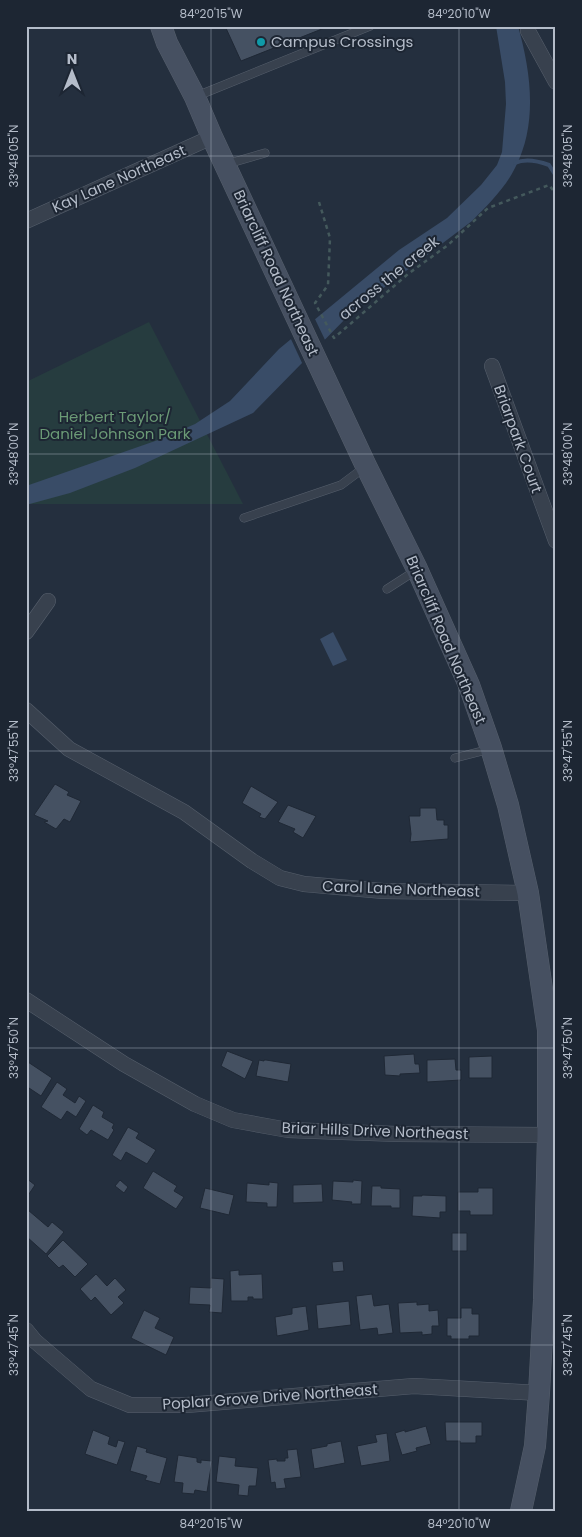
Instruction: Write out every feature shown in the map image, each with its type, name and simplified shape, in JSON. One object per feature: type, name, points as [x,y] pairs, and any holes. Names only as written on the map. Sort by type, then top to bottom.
[{"type":"main road","name":"Briarcliff Road Northeast","points":[[161,26],[167,43],[195,97],[366,466],[417,570],[469,686],[491,748],[508,805],[528,893],[552,1023],[548,1135],[550,1300],[539,1392],[535,1446],[521,1511]]},
{"type":"street","points":[[528,26],[528,31],[556,82]]},
{"type":"street","name":"Kay Lane Northeast","points":[[26,220],[212,136]]},
{"type":"street","name":"Briarpark Court","points":[[492,366],[556,541]]},
{"type":"street","points":[[26,632],[48,601]]},
{"type":"street","name":"Carol Lane Northeast","points":[[26,710],[69,749],[184,812],[252,861],[280,878],[304,884],[383,891],[528,893]]},
{"type":"street","name":"Briar Hills Drive Northeast","points":[[26,1000],[124,1064],[195,1104],[233,1120],[288,1130],[397,1134],[548,1135]]},
{"type":"street","name":"Poplar Grove Drive Northeast","points":[[26,1330],[35,1341],[91,1389],[130,1405],[187,1405],[414,1386],[539,1392]]},
{"type":"lane","points":[[195,97],[370,26]]},
{"type":"lane","points":[[225,165],[265,153]]},
{"type":"lane","points":[[244,518],[341,485],[366,466]]},
{"type":"lane","points":[[387,589],[417,570]]},
{"type":"lane","points":[[456,758],[491,748]]},
{"type":"path","name":"across the creek","points":[[320,202],[330,238],[328,285],[315,303],[334,338],[408,274],[448,245],[488,208],[549,185],[556,194]]},
{"type":"green space","name":"Herbert Taylor/ Daniel Johnson Park","points":[[149,322],[243,504],[26,504],[26,382]]},
{"type":"water","points":[[496,26],[518,26],[526,61],[530,98],[527,134],[522,151],[511,175],[490,203],[472,221],[353,311],[253,413],[135,468],[70,493],[26,505],[26,486],[158,440],[195,424],[230,401],[279,349],[399,250],[447,218],[481,185],[497,165],[502,152],[506,104],[505,82]]},
{"type":"water","points":[[333,632],[347,660],[333,666],[320,639]]},
{"type":"pier","points":[[314,317],[326,342],[303,365],[290,337]]},
{"type":"building","name":"Campus Crossings","points":[[225,26],[326,26],[327,27],[241,61]]},
{"type":"building","points":[[55,784],[69,792],[67,795],[81,801],[70,822],[64,819],[56,829],[44,822],[48,821],[34,815]]},
{"type":"building","points":[[251,786],[278,802],[265,819],[259,817],[261,814],[242,803]]},
{"type":"building","points":[[288,805],[316,816],[303,838],[293,832],[295,829],[278,822]]},
{"type":"building","points":[[420,808],[436,808],[437,820],[444,820],[444,825],[448,825],[448,839],[410,842],[409,816],[420,816]]},
{"type":"building","points":[[227,1051],[253,1061],[245,1079],[221,1066]]},
{"type":"building","points":[[414,1054],[415,1064],[419,1064],[420,1073],[400,1074],[400,1076],[385,1075],[384,1056]]},
{"type":"building","points":[[492,1056],[492,1078],[469,1078],[469,1057]]},
{"type":"building","points":[[455,1059],[456,1070],[461,1070],[461,1080],[427,1082],[427,1060]]},
{"type":"building","points":[[259,1060],[291,1064],[288,1082],[256,1076]]},
{"type":"building","points":[[28,1062],[52,1078],[41,1096],[26,1086],[26,1063]]},
{"type":"building","points":[[57,1082],[67,1089],[63,1095],[75,1103],[79,1096],[86,1101],[76,1117],[67,1111],[61,1120],[41,1107]]},
{"type":"building","points":[[93,1105],[104,1112],[102,1117],[114,1124],[112,1128],[114,1130],[108,1140],[91,1130],[87,1135],[79,1129]]},
{"type":"building","points":[[128,1127],[139,1133],[136,1138],[156,1150],[147,1164],[126,1152],[121,1161],[112,1155]]},
{"type":"building","points":[[153,1171],[177,1186],[174,1191],[184,1197],[176,1209],[143,1188]]},
{"type":"building","points":[[26,1178],[35,1185],[29,1194],[26,1192]]},
{"type":"building","points":[[120,1180],[128,1187],[124,1193],[115,1186]]},
{"type":"building","points":[[353,1180],[362,1181],[361,1204],[332,1200],[333,1181],[353,1182]]},
{"type":"building","points":[[269,1182],[278,1183],[277,1207],[267,1207],[267,1203],[246,1202],[247,1183],[269,1185]]},
{"type":"building","points":[[322,1184],[323,1202],[293,1203],[293,1185]]},
{"type":"building","points":[[372,1186],[400,1189],[400,1208],[371,1206]]},
{"type":"building","points":[[205,1188],[234,1195],[229,1215],[200,1208]]},
{"type":"building","points":[[478,1188],[493,1188],[493,1215],[470,1215],[470,1211],[458,1211],[458,1192],[478,1192]]},
{"type":"building","points":[[413,1196],[446,1196],[446,1212],[440,1212],[440,1218],[412,1216]]},
{"type":"building","points":[[28,1210],[48,1227],[52,1222],[64,1232],[46,1254],[26,1238],[26,1211]]},
{"type":"building","points":[[452,1233],[467,1233],[467,1251],[452,1251]]},
{"type":"building","points":[[63,1240],[88,1264],[75,1277],[63,1265],[59,1268],[47,1256]]},
{"type":"building","points":[[343,1261],[344,1271],[333,1272],[332,1262]]},
{"type":"building","points":[[239,1270],[239,1275],[262,1274],[263,1299],[248,1297],[248,1301],[231,1301],[230,1271]]},
{"type":"building","points":[[96,1274],[107,1286],[115,1278],[126,1290],[118,1297],[124,1303],[111,1315],[95,1297],[91,1301],[80,1289]]},
{"type":"building","points":[[211,1278],[224,1279],[222,1313],[209,1312],[210,1305],[189,1304],[190,1287],[211,1288]]},
{"type":"building","points":[[372,1294],[374,1306],[389,1304],[393,1333],[378,1335],[377,1328],[360,1330],[356,1296]]},
{"type":"building","points":[[349,1301],[351,1325],[318,1329],[316,1305]]},
{"type":"building","points":[[417,1302],[417,1305],[429,1304],[429,1311],[438,1310],[439,1326],[432,1326],[432,1334],[422,1335],[422,1332],[400,1333],[398,1303]]},
{"type":"building","points":[[306,1306],[309,1330],[277,1336],[275,1317],[292,1314],[292,1308]]},
{"type":"building","points":[[461,1308],[472,1308],[472,1314],[479,1314],[479,1336],[469,1336],[469,1339],[451,1339],[451,1336],[447,1336],[447,1318],[461,1318]]},
{"type":"building","points":[[144,1310],[160,1318],[155,1328],[174,1337],[166,1355],[131,1338]]},
{"type":"building","points":[[445,1422],[482,1422],[482,1436],[476,1436],[476,1443],[446,1441]]},
{"type":"building","points":[[426,1426],[431,1444],[416,1448],[417,1451],[402,1455],[395,1433]]},
{"type":"building","points":[[93,1430],[110,1437],[108,1444],[116,1447],[118,1440],[125,1442],[117,1465],[85,1454]]},
{"type":"building","points":[[387,1433],[390,1461],[361,1466],[357,1446],[377,1442],[375,1435]]},
{"type":"building","points":[[341,1441],[345,1463],[314,1469],[311,1449]]},
{"type":"building","points":[[137,1446],[147,1449],[146,1452],[167,1458],[160,1484],[145,1480],[147,1476],[130,1471]]},
{"type":"building","points":[[297,1449],[301,1477],[284,1479],[286,1488],[276,1489],[275,1482],[271,1483],[268,1460],[277,1459],[277,1461],[285,1461],[285,1458],[288,1458],[287,1450]]},
{"type":"building","points":[[178,1455],[197,1458],[197,1462],[201,1463],[201,1460],[212,1461],[207,1492],[195,1490],[194,1494],[182,1493],[183,1483],[174,1482]]},
{"type":"building","points":[[219,1456],[236,1458],[235,1466],[258,1468],[256,1486],[249,1486],[248,1496],[238,1495],[239,1485],[216,1482]]},
{"type":"waterway","points":[[515,163],[528,160],[549,165],[556,176]]},
{"type":"place","name":"Campus Crossings","points":[[261,42]]}]
